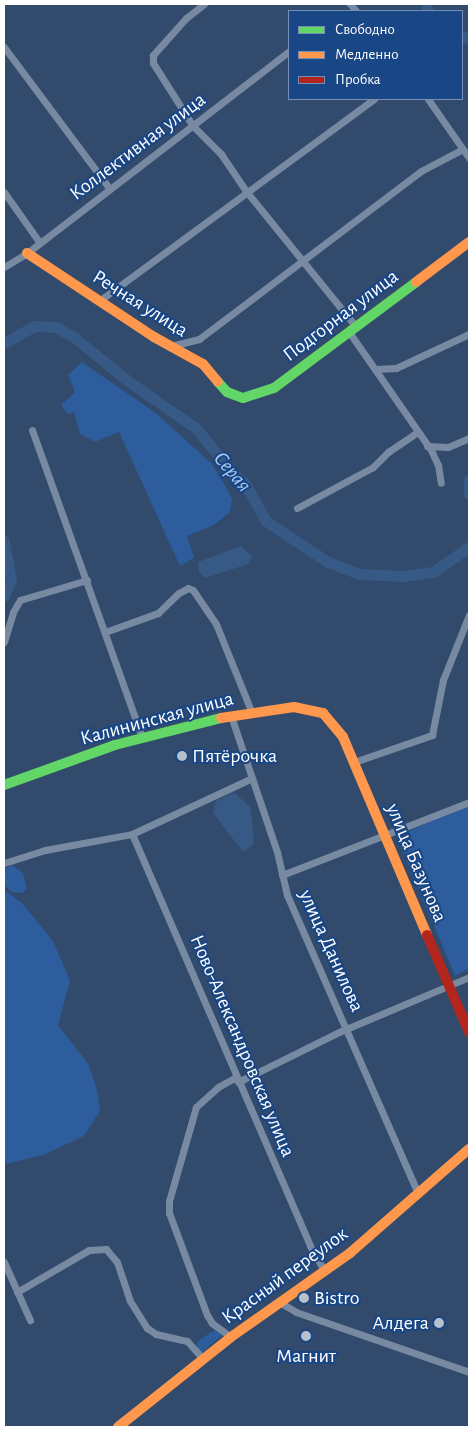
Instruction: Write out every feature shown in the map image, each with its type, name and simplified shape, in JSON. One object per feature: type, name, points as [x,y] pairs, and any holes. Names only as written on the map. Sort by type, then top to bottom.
[{"type":"street","points":[[199,5],[153,55],[153,63],[193,126],[221,154],[246,191],[304,260],[353,329],[375,369],[438,465],[441,483]]},
{"type":"street","points":[[4,47],[109,188]]},
{"type":"street","name":"Коллективная улица","points":[[4,267],[27,253],[288,52]]},
{"type":"street","points":[[99,301],[218,216],[246,191],[373,100]]},
{"type":"street","points":[[429,100],[469,158]]},
{"type":"street","points":[[171,346],[198,339],[433,162],[463,149]]},
{"type":"street","points":[[4,192],[40,243]]},
{"type":"street","name":"Подгорная улица","points":[[227,392],[243,398],[257,396],[274,388],[469,242]]},
{"type":"street","name":"Речная улица","points":[[27,253],[99,301],[203,364],[227,392]]},
{"type":"street","points":[[375,369],[396,368],[469,334]]},
{"type":"street","points":[[32,430],[142,738]]},
{"type":"street","points":[[297,508],[373,467],[388,452],[418,432]]},
{"type":"street","points":[[427,446],[448,447],[469,438]]},
{"type":"street","points":[[4,642],[13,612],[20,600],[87,580]]},
{"type":"street","points":[[105,632],[158,613],[179,593],[188,588],[193,590],[216,624],[252,713]]},
{"type":"street","points":[[354,762],[432,735],[443,680],[469,615]]},
{"type":"street","name":"Калининская улица","points":[[4,785],[142,738],[231,716],[294,708],[323,713]]},
{"type":"street","name":"улица Базунова","points":[[323,713],[343,736],[469,1032]]},
{"type":"street","name":"улица Данилова","points":[[231,716],[252,778],[287,895],[348,1029],[418,1194]]},
{"type":"street","points":[[4,863],[44,850],[132,834],[252,778]]},
{"type":"street","points":[[282,875],[469,802]]},
{"type":"street","name":"Ново-Александровская улица","points":[[132,834],[310,1246],[324,1270]]},
{"type":"street","points":[[231,1337],[212,1323],[207,1315],[169,1213],[169,1201],[196,1107],[218,1087],[469,978]]},
{"type":"street","name":"Красный переулок","points":[[118,1427],[231,1337],[364,1242],[469,1149]]},
{"type":"street","points":[[17,1292],[89,1250],[106,1250],[117,1262],[130,1301],[147,1328],[156,1334],[187,1341],[203,1359]]},
{"type":"street","points":[[4,1262],[30,1320]]},
{"type":"street","points":[[4,1277],[12,1280]]},
{"type":"street","points":[[279,1302],[296,1312],[469,1372]]},
{"type":"shaded area","points":[[82,362],[157,414],[211,463],[232,499],[230,512],[214,525],[187,536],[194,558],[180,566],[119,432],[95,442],[80,434],[74,412],[68,414],[61,405],[75,392],[68,375]]},
{"type":"shaded area","points":[[241,546],[252,556],[249,564],[205,578],[199,572],[198,562]]},
{"type":"shaded area","points":[[234,792],[250,807],[252,819],[254,844],[243,852],[213,813],[216,801]]},
{"type":"shaded area","points":[[469,805],[469,968],[455,976],[400,845],[409,831]]},
{"type":"shaded area","points":[[12,865],[23,873],[27,888],[23,893],[12,892],[4,885],[4,869]]},
{"type":"shaded area","points":[[4,890],[22,903],[53,941],[70,981],[58,1025],[89,1065],[97,1090],[100,1111],[84,1136],[43,1155],[7,1164],[4,1160]]},
{"type":"shaded area","points":[[216,1329],[222,1335],[201,1353],[197,1350],[198,1341]]},
{"type":"waterway","name":"Серая","points":[[426,4],[428,10]]},
{"type":"waterway","name":"Серая","points":[[463,37],[469,38]]},
{"type":"waterway","name":"Серая","points":[[4,343],[35,326],[56,327],[75,338],[128,381],[196,428],[234,475],[244,482],[266,521],[328,562],[360,574],[403,576],[433,572],[469,547]]},
{"type":"waterway","name":"Серая","points":[[469,480],[469,494]]},
{"type":"waterway","name":"Серая","points":[[4,541],[11,580],[4,596]]},
{"type":"traffic: fast","points":[[218,382],[227,392],[243,398],[274,388],[416,282]]},
{"type":"traffic: fast","points":[[4,785],[115,745],[221,718]]},
{"type":"traffic: slow","points":[[416,282],[469,242]]},
{"type":"traffic: slow","points":[[27,253],[154,337],[203,364],[218,382]]},
{"type":"traffic: slow","points":[[221,718],[294,707],[323,713],[343,737],[427,935]]},
{"type":"traffic: slow","points":[[118,1427],[231,1337],[350,1253],[469,1149]]},
{"type":"traffic: jam","points":[[427,935],[469,1032]]},
{"type":"place","name":"Пятёрочка","points":[[182,756]]},
{"type":"place","name":"Bistro","points":[[304,1298]]},
{"type":"place","name":"Алдега","points":[[439,1323]]},
{"type":"place","name":"Магнит","points":[[306,1336]]}]
